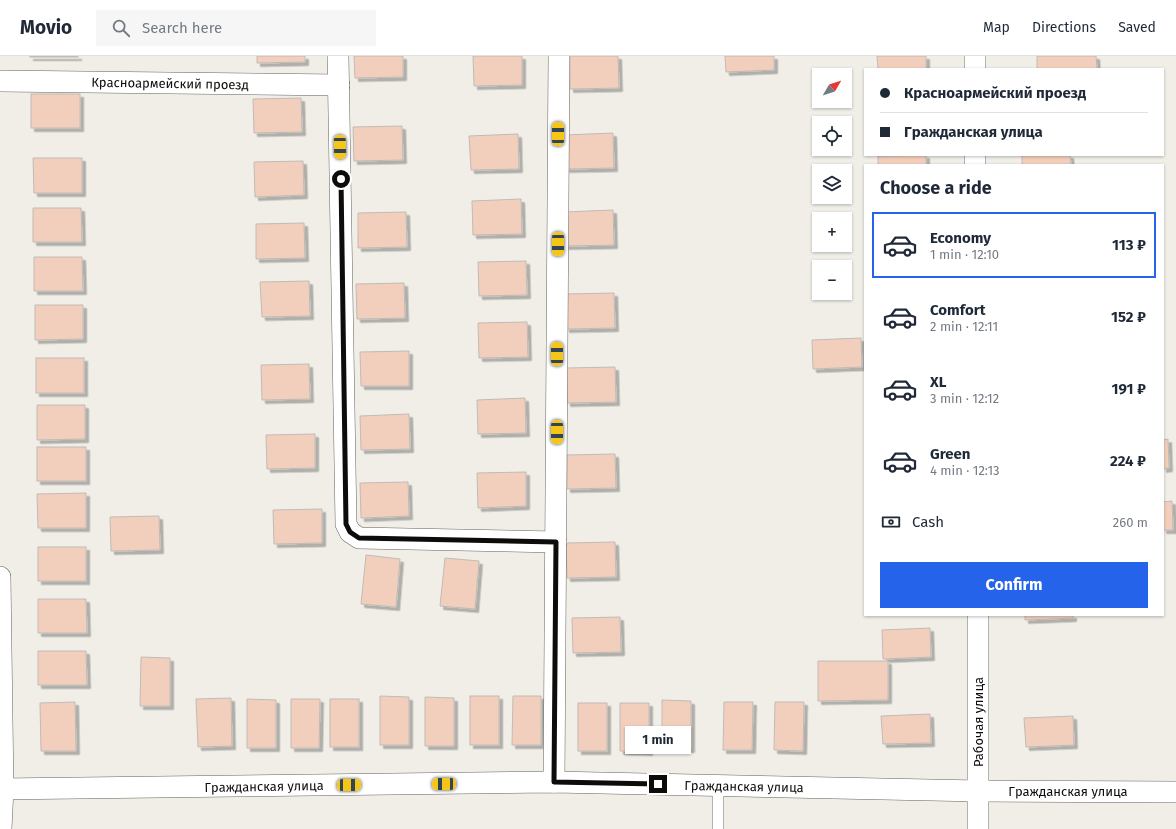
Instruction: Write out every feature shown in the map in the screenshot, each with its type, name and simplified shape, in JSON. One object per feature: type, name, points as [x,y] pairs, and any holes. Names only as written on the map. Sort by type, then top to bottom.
[{"type":"street","points":[[338,56],[346,524],[350,532],[359,538],[556,542]]},
{"type":"street","points":[[554,782],[559,56]]},
{"type":"street","points":[[975,56],[975,68]]},
{"type":"street","name":"Красноармейский проезд","points":[[0,82],[339,85]]},
{"type":"street","points":[[0,577],[1,829]]},
{"type":"street","name":"Рабочая улица","points":[[978,616],[978,829]]},
{"type":"street","name":"Гражданская улица","points":[[1,789],[554,782],[718,786],[1176,792]]},
{"type":"lane","points":[[718,786],[718,829]]},
{"type":"building","points":[[78,56],[78,57],[30,57]]},
{"type":"building","points":[[257,56],[305,56],[305,62],[257,63]]},
{"type":"building","points":[[354,56],[403,56],[403,77],[355,78]]},
{"type":"building","points":[[473,56],[522,56],[522,85],[474,86]]},
{"type":"building","points":[[570,56],[618,56],[619,88],[570,89]]},
{"type":"building","points":[[725,56],[774,56],[774,70],[726,72]]},
{"type":"building","points":[[877,56],[926,56],[926,68],[878,68]]},
{"type":"building","points":[[1037,56],[1096,56],[1097,68],[1037,68]]},
{"type":"building","points":[[31,94],[80,94],[80,128],[31,128]]},
{"type":"building","points":[[301,98],[302,132],[254,133],[253,99]]},
{"type":"building","points":[[402,126],[403,160],[354,161],[353,127]]},
{"type":"building","points":[[613,133],[614,168],[566,169],[565,135]]},
{"type":"building","points":[[518,134],[519,169],[471,170],[469,136]]},
{"type":"building","points":[[878,156],[926,156],[926,164],[878,164]]},
{"type":"building","points":[[1022,156],[1070,156],[1071,164],[1022,164]]},
{"type":"building","points":[[33,158],[82,158],[82,193],[34,193]]},
{"type":"building","points":[[303,161],[304,195],[255,197],[254,162]]},
{"type":"building","points":[[521,199],[522,234],[473,235],[472,201]]},
{"type":"building","points":[[33,208],[81,208],[82,242],[33,242]]},
{"type":"building","points":[[613,210],[614,245],[565,246],[564,212]]},
{"type":"building","points":[[406,212],[407,247],[358,248],[358,213]]},
{"type":"building","points":[[304,223],[305,258],[256,259],[256,224]]},
{"type":"building","points":[[34,257],[82,257],[83,291],[34,291]]},
{"type":"building","points":[[526,261],[527,295],[479,296],[478,262]]},
{"type":"building","points":[[309,281],[310,316],[262,317],[260,282]]},
{"type":"building","points":[[404,283],[405,318],[357,319],[356,284]]},
{"type":"building","points":[[614,293],[615,328],[566,329],[565,294]]},
{"type":"building","points":[[35,305],[83,305],[83,339],[35,340]]},
{"type":"building","points":[[527,322],[528,357],[479,358],[478,323]]},
{"type":"building","points":[[861,338],[862,367],[813,369],[812,340]]},
{"type":"building","points":[[409,351],[409,386],[361,386],[360,352]]},
{"type":"building","points":[[36,358],[84,358],[84,393],[36,393]]},
{"type":"building","points":[[309,364],[310,399],[262,400],[261,365]]},
{"type":"building","points":[[615,367],[616,402],[567,403],[566,368]]},
{"type":"building","points":[[525,398],[526,433],[478,434],[477,400]]},
{"type":"building","points":[[37,405],[85,405],[85,439],[37,440]]},
{"type":"building","points":[[409,414],[410,449],[361,450],[360,416]]},
{"type":"building","points":[[315,434],[315,468],[267,469],[266,435]]},
{"type":"building","points":[[1168,439],[1169,468],[1164,469],[1164,440]]},
{"type":"building","points":[[37,447],[86,447],[86,481],[37,481]]},
{"type":"building","points":[[615,454],[616,488],[567,489],[567,455]]},
{"type":"building","points":[[526,472],[526,506],[478,508],[477,473]]},
{"type":"building","points":[[408,482],[409,516],[361,518],[360,483]]},
{"type":"building","points":[[86,493],[86,528],[38,528],[37,494]]},
{"type":"building","points":[[1172,501],[1173,530],[1164,530],[1164,502]]},
{"type":"building","points":[[322,509],[322,543],[274,544],[273,510]]},
{"type":"building","points":[[159,516],[160,550],[111,551],[110,517]]},
{"type":"building","points":[[615,542],[616,577],[567,578],[566,543]]},
{"type":"building","points":[[38,547],[86,547],[86,581],[38,581]]},
{"type":"building","points":[[366,555],[400,559],[396,607],[361,604]]},
{"type":"building","points":[[445,558],[479,561],[475,609],[440,606]]},
{"type":"building","points":[[38,599],[86,599],[87,633],[38,633]]},
{"type":"building","points":[[1025,616],[1073,616],[1073,618],[1025,620]]},
{"type":"building","points":[[620,617],[621,652],[573,653],[572,618]]},
{"type":"building","points":[[930,628],[931,657],[883,659],[882,630]]},
{"type":"building","points":[[38,651],[86,651],[87,685],[38,685]]},
{"type":"building","points":[[141,657],[170,658],[170,706],[140,706]]},
{"type":"building","points":[[818,661],[888,661],[888,700],[818,701]]},
{"type":"building","points":[[380,696],[409,697],[409,745],[380,745]]},
{"type":"building","points":[[470,696],[499,696],[499,745],[470,745]]},
{"type":"building","points":[[513,696],[541,696],[541,745],[512,745]]},
{"type":"building","points":[[425,697],[454,698],[454,746],[425,746]]},
{"type":"building","points":[[231,698],[232,746],[198,747],[196,699]]},
{"type":"building","points":[[247,699],[276,700],[276,748],[247,748]]},
{"type":"building","points":[[291,699],[320,699],[319,748],[291,748]]},
{"type":"building","points":[[330,699],[359,699],[359,747],[330,747]]},
{"type":"building","points":[[662,700],[691,701],[691,749],[662,749]]},
{"type":"building","points":[[75,702],[76,751],[41,751],[40,703]]},
{"type":"building","points":[[724,702],[753,702],[752,750],[723,750]]},
{"type":"building","points":[[775,702],[804,702],[803,751],[774,750]]},
{"type":"building","points":[[578,703],[607,703],[607,751],[578,751]]},
{"type":"building","points":[[620,703],[649,703],[649,752],[620,751]]},
{"type":"building","points":[[930,714],[931,743],[883,744],[881,716]]},
{"type":"building","points":[[1073,716],[1074,745],[1026,747],[1024,718]]},
{"type":"route","points":[[341,179],[346,524],[350,532],[359,538],[556,542],[554,782],[658,784]]}]
